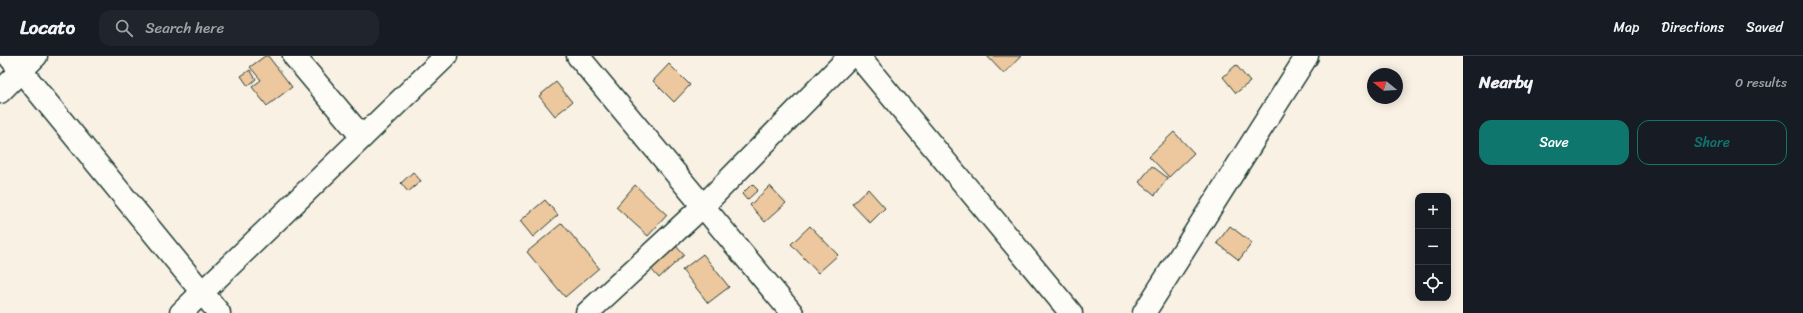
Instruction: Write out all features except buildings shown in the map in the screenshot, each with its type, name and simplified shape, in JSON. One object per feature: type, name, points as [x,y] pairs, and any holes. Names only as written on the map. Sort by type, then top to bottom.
[{"type":"street","points":[[294,56],[362,137]]},
{"type":"street","points":[[181,313],[446,56]]},
{"type":"street","points":[[578,56],[792,313]]},
{"type":"street","points":[[588,313],[703,206],[850,56]]},
{"type":"street","points":[[858,56],[1071,313]]},
{"type":"street","points":[[1144,313],[1308,56]]},
{"type":"street","points":[[0,92],[22,61],[219,313]]}]
